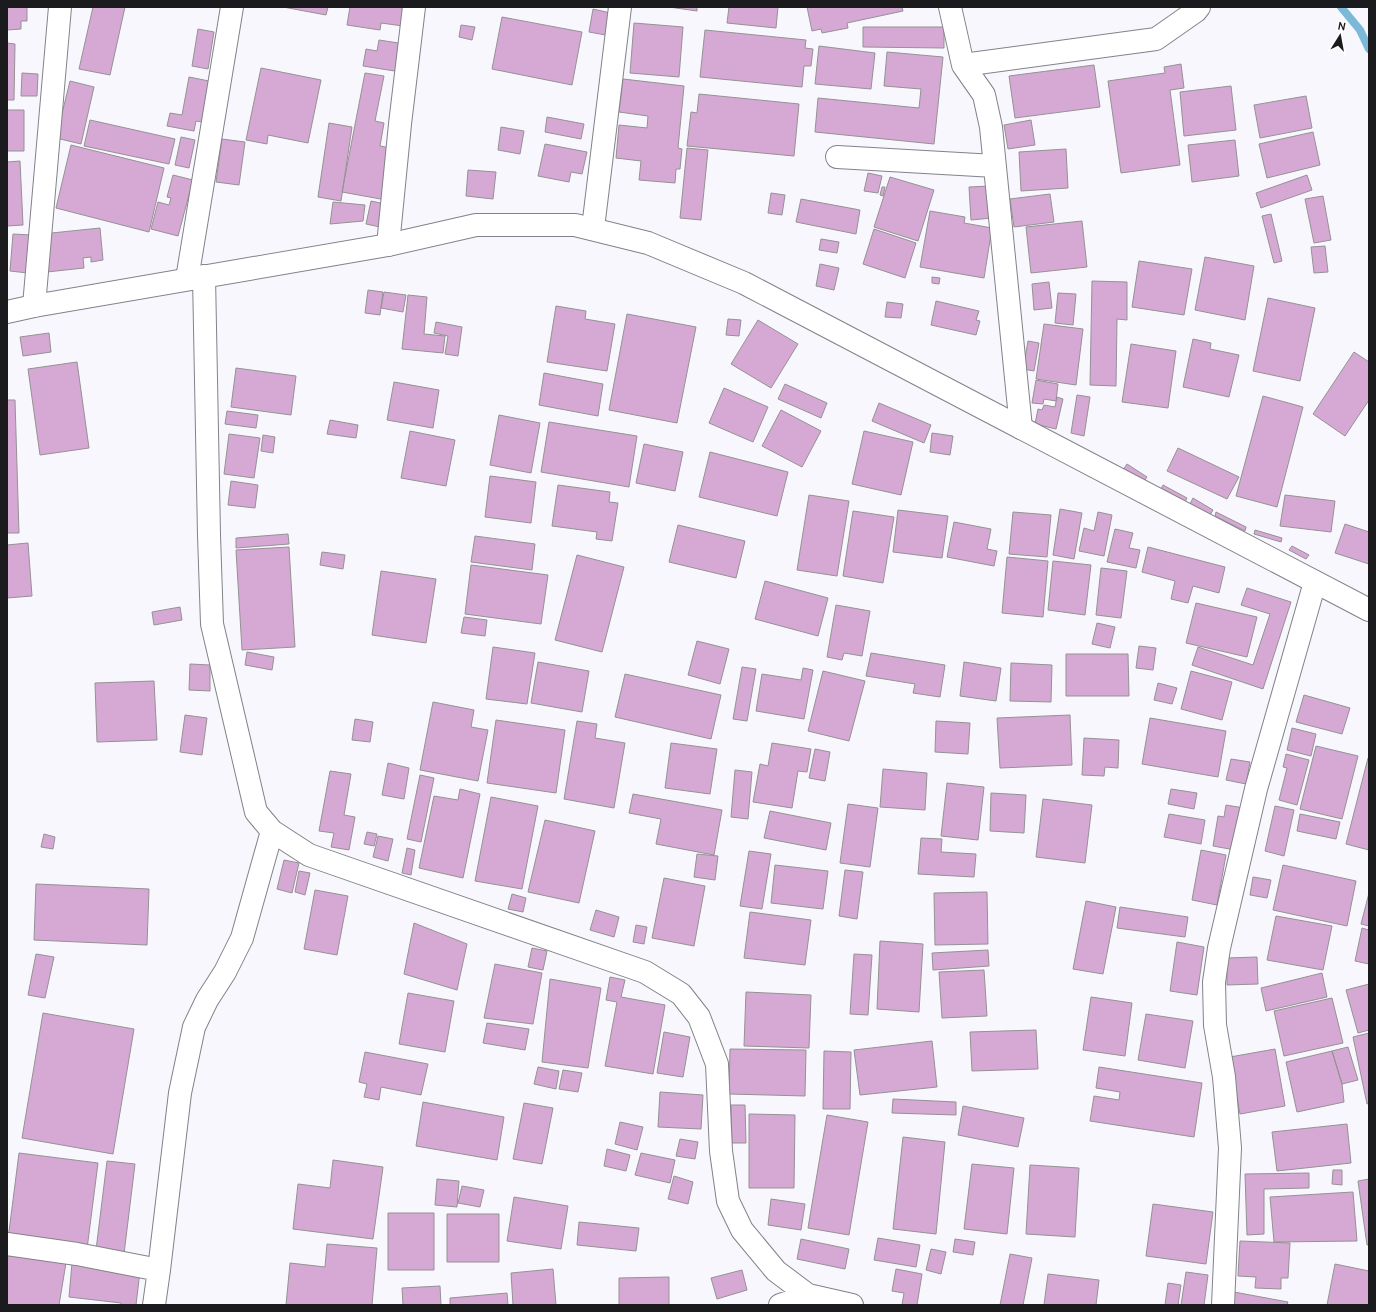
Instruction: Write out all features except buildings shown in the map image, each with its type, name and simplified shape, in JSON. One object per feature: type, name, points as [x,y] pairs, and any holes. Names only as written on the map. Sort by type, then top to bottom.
[{"type":"street","points":[[34,306],[60,7]]},
{"type":"street","points":[[232,7],[195,278],[209,535],[212,624],[256,812],[272,831],[308,856],[645,972],[681,994],[699,1017],[718,1064],[721,1151],[728,1201],[742,1230],[776,1271],[808,1295],[852,1305]]},
{"type":"street","points":[[388,245],[400,124],[414,7]]},
{"type":"street","points":[[592,228],[620,7]]},
{"type":"street","points":[[950,7],[963,65],[984,95],[991,127],[1021,428]]},
{"type":"street","points":[[963,65],[1156,39],[1196,11],[1199,7]]},
{"type":"street","points":[[838,157],[995,166]]},
{"type":"street","points":[[7,312],[34,306],[388,245],[476,224],[575,224],[648,242],[744,283],[1369,610]]},
{"type":"street","points":[[1223,1305],[1230,1148],[1224,1077],[1215,1025],[1214,982],[1219,948],[1256,789],[1314,582]]},
{"type":"street","points":[[154,1305],[180,1093],[194,1027],[207,1000],[225,972],[242,938],[272,831]]},
{"type":"street","points":[[7,1244],[77,1254],[159,1270]]},
{"type":"street","points":[[780,1305],[808,1295]]},
{"type":"waterway","points":[[1341,7],[1360,30],[1369,49]]}]
